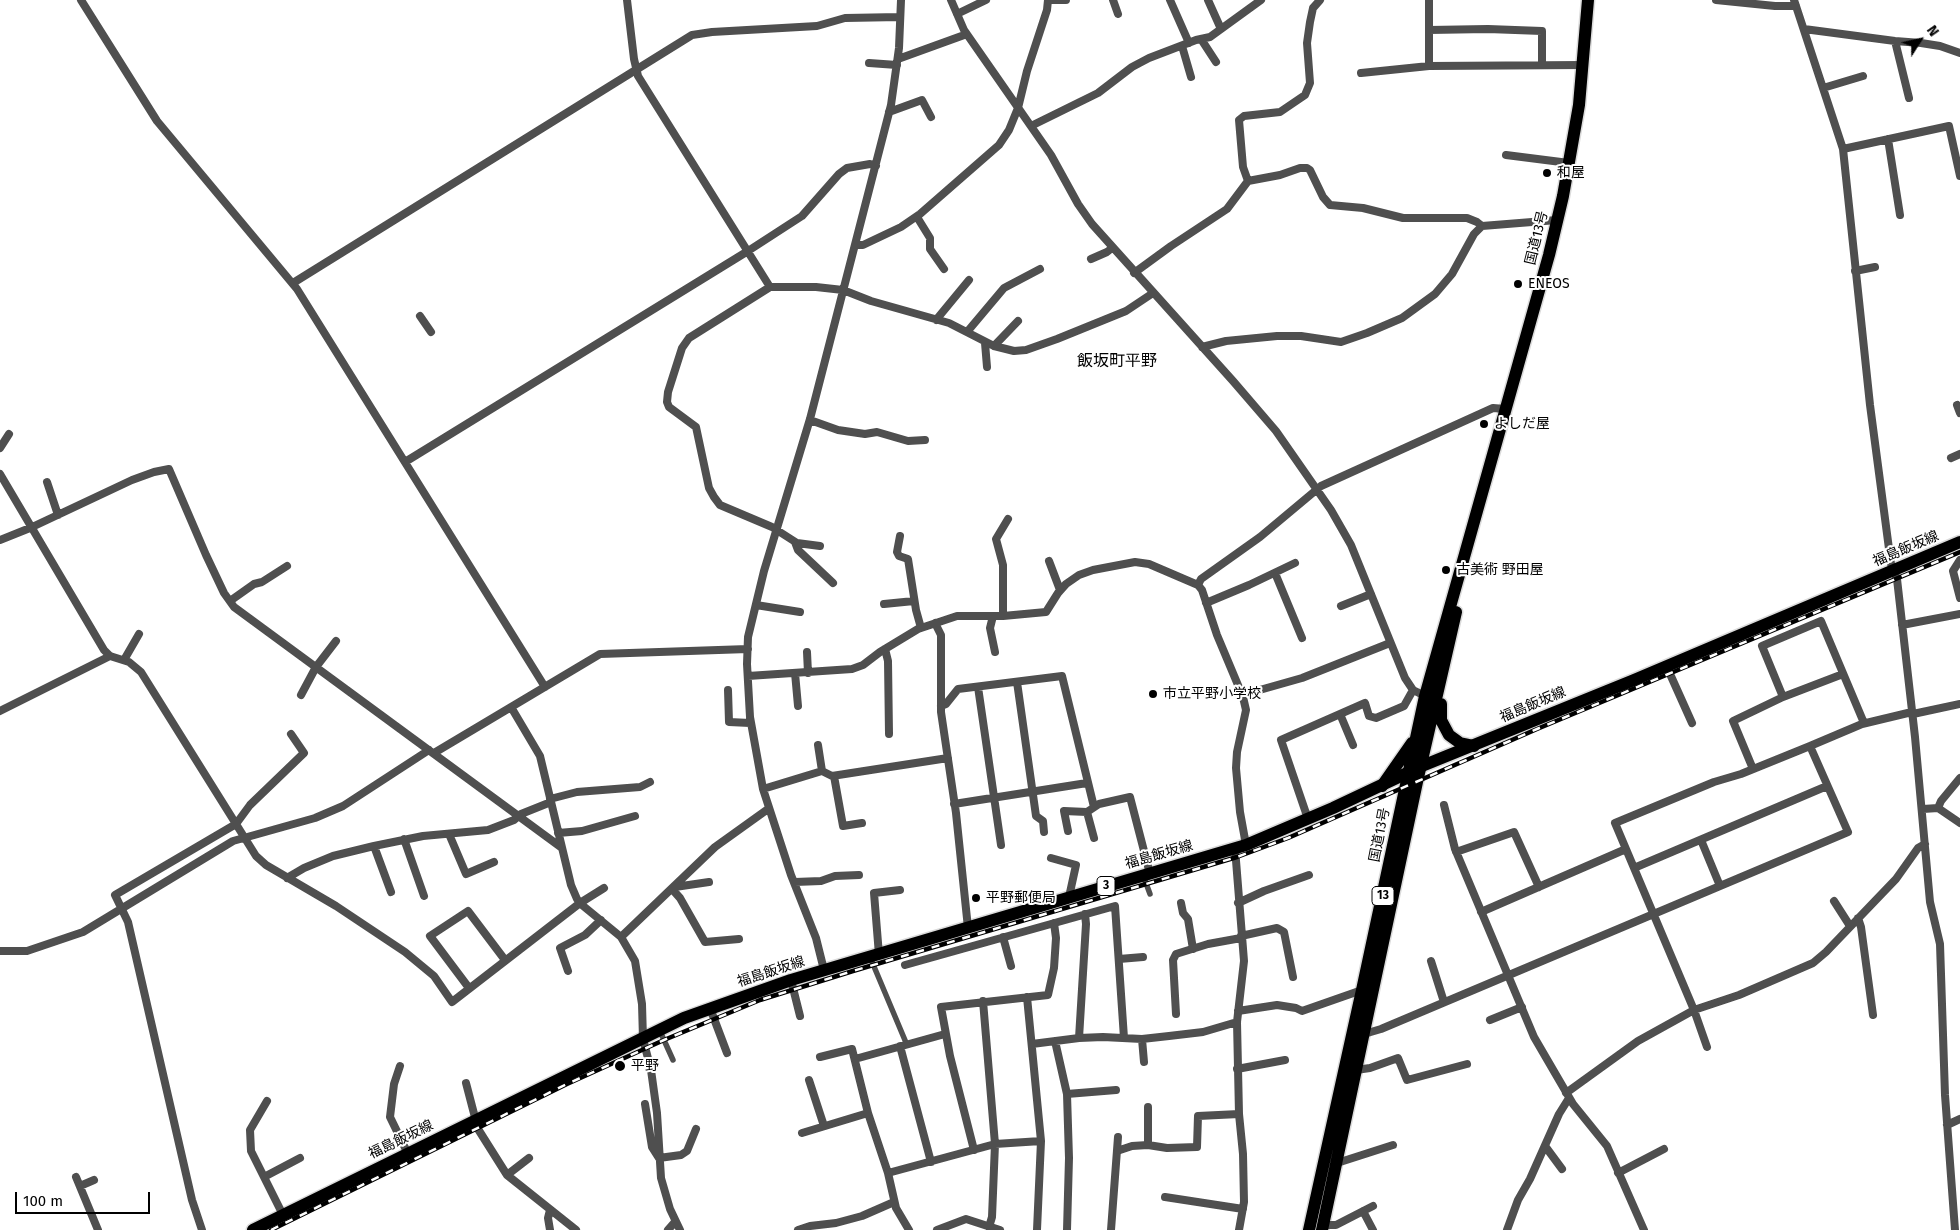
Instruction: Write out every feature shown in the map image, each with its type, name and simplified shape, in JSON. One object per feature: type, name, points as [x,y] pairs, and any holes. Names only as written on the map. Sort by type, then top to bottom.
[{"type":"main road","name":"国道13号","points":[[1308,1230],[1425,696],[1463,565],[1557,220],[1569,163],[1583,65],[1588,0]]},
{"type":"main road","name":"福島飯坂線","points":[[253,1230],[643,1039],[659,1029],[710,1008],[791,980],[1241,847],[1382,786],[1422,766],[1474,746],[1960,542]]},
{"type":"main road","name":"国道13号","points":[[1322,1228],[1414,791],[1422,766],[1453,628],[1463,565]]},
{"type":"main road","points":[[1453,628],[1441,700],[1441,720],[1444,728],[1454,740],[1474,746]]},
{"type":"main road","points":[[1382,786],[1416,736]]},
{"type":"street","points":[[81,0],[157,121],[293,283],[544,687]]},
{"type":"street","points":[[627,0],[638,76],[770,287]]},
{"type":"street","points":[[824,970],[816,938],[794,882],[762,789],[750,723],[748,637],[810,420],[889,112],[898,62],[901,0]]},
{"type":"street","points":[[950,0],[967,34],[1051,155],[1078,204],[1112,248],[1276,431],[1317,489],[1352,545],[1405,678],[1413,690],[1425,696]]},
{"type":"street","points":[[957,14],[986,0]]},
{"type":"street","points":[[855,246],[863,245],[901,227],[917,217],[999,146],[1009,130],[1018,108],[1027,71],[1050,0],[1066,0]]},
{"type":"street","points":[[1113,0],[1118,14]]},
{"type":"street","points":[[1170,0],[1185,44],[1191,77]]},
{"type":"street","points":[[1208,0],[1221,29]]},
{"type":"street","points":[[1031,126],[1098,94],[1132,67],[1185,44],[1210,37],[1261,0]]},
{"type":"street","points":[[1248,181],[1243,167],[1239,120],[1244,116],[1280,112],[1305,95],[1310,83],[1307,43],[1312,8],[1320,0]]},
{"type":"street","points":[[1428,66],[1429,0]]},
{"type":"street","points":[[1716,0],[1775,6],[1795,3],[1843,149],[1870,405],[1891,564],[1897,579],[1930,902],[1940,944],[1947,1125],[1955,1230]]},
{"type":"street","points":[[293,283],[692,35],[712,32],[816,26],[845,18],[900,17]]},
{"type":"street","points":[[1429,30],[1488,29],[1542,31],[1542,65]]},
{"type":"street","points":[[1804,29],[1940,46],[1960,53]]},
{"type":"street","points":[[869,62],[898,62],[967,34]]},
{"type":"street","points":[[1201,39],[1216,62]]},
{"type":"street","points":[[1896,41],[1909,98]]},
{"type":"street","points":[[1361,73],[1428,66],[1583,65]]},
{"type":"street","points":[[1823,88],[1863,76]]},
{"type":"street","points":[[889,112],[922,100],[932,117]]},
{"type":"street","points":[[1843,149],[1949,126],[1960,175]]},
{"type":"street","points":[[1888,139],[1900,215]]},
{"type":"street","points":[[1506,155],[1569,163]]},
{"type":"street","points":[[404,462],[802,216],[839,174],[848,168],[870,164],[876,166]]},
{"type":"street","points":[[1134,273],[1227,209],[1248,181],[1307,168],[1330,205],[1363,208],[1403,218],[1467,218],[1482,226]]},
{"type":"street","points":[[917,217],[930,238],[930,249],[944,269]]},
{"type":"street","points":[[1202,347],[1226,341],[1278,336],[1301,336],[1341,342],[1390,324],[1413,312],[1435,294],[1452,274],[1470,239],[1482,226],[1557,220]]},
{"type":"street","points":[[1091,258],[1112,248]]},
{"type":"street","points":[[1855,271],[1875,267]]},
{"type":"street","points":[[967,332],[1004,288],[1040,269]]},
{"type":"street","points":[[936,320],[968,280]]},
{"type":"street","points":[[820,546],[795,542],[778,530],[720,504],[709,488],[696,427],[669,407],[667,402],[668,392],[682,348],[689,338],[770,287],[816,287],[843,290],[871,301],[949,323],[985,343],[1014,351],[1034,348],[1126,310],[1152,293]]},
{"type":"street","points":[[420,316],[431,332]]},
{"type":"street","points":[[994,346],[1018,321]]},
{"type":"street","points":[[985,343],[987,367]]},
{"type":"street","points":[[1198,585],[1201,579],[1260,537],[1317,489],[1493,408],[1505,409]]},
{"type":"street","points":[[810,420],[838,430],[865,434],[877,432],[908,441],[925,440]]},
{"type":"street","points":[[0,448],[8,434]]},
{"type":"street","points":[[1951,458],[1960,454]]},
{"type":"street","points":[[0,540],[132,480],[169,469],[206,555],[234,607],[562,848]]},
{"type":"street","points":[[0,474],[30,528],[104,650],[110,656],[135,665],[141,672],[256,856],[287,878],[330,902],[405,952],[434,976],[452,1002],[580,903],[604,888]]},
{"type":"street","points":[[47,482],[58,515]]},
{"type":"street","points":[[1003,616],[1003,565],[996,538],[1008,519]]},
{"type":"street","points":[[900,536],[898,556],[908,559],[914,601],[921,628]]},
{"type":"street","points":[[795,542],[798,550],[833,583]]},
{"type":"street","points":[[1960,560],[1953,571],[1960,598]]},
{"type":"street","points":[[1049,561],[1060,590]]},
{"type":"street","points":[[748,676],[845,671],[858,668],[885,649],[921,628],[957,616],[1003,616],[1046,612],[1060,590],[1079,575],[1093,570],[1135,562],[1149,564],[1198,585],[1202,590],[1246,710],[1237,752],[1236,768],[1241,847],[1238,903],[1244,961],[1237,1022],[1237,1070],[1243,1154],[1243,1208],[1239,1230]]},
{"type":"street","points":[[1206,603],[1295,563]]},
{"type":"street","points":[[230,601],[254,584],[262,582],[287,566]]},
{"type":"street","points":[[1275,573],[1302,638]]},
{"type":"street","points":[[1341,606],[1371,594]]},
{"type":"street","points":[[884,604],[914,601]]},
{"type":"street","points":[[756,606],[800,612]]},
{"type":"street","points":[[1902,625],[1960,614]]},
{"type":"street","points":[[993,616],[990,628],[995,652]]},
{"type":"street","points":[[1783,697],[1762,646],[1821,621],[1864,723]]},
{"type":"street","points":[[935,623],[941,635],[941,706],[968,928]]},
{"type":"street","points":[[124,660],[139,634]]},
{"type":"street","points":[[301,695],[316,667],[336,641]]},
{"type":"street","points":[[1242,695],[1302,678],[1390,643]]},
{"type":"street","points":[[0,951],[27,950],[83,932],[233,841],[315,818],[343,806],[431,751],[511,707],[600,654],[748,649]]},
{"type":"street","points":[[885,649],[888,661],[889,734]]},
{"type":"street","points":[[807,652],[808,673]]},
{"type":"street","points":[[0,711],[110,656]]},
{"type":"street","points":[[1666,665],[1692,723]]},
{"type":"street","points":[[795,674],[798,706]]},
{"type":"street","points":[[1753,769],[1733,721],[1783,697],[1843,674]]},
{"type":"street","points":[[941,706],[946,704],[958,690],[1062,676],[1087,783],[1094,838]]},
{"type":"street","points":[[1017,682],[1036,816],[1043,821],[1044,832]]},
{"type":"street","points":[[978,687],[1001,845]]},
{"type":"street","points":[[728,690],[728,722],[750,723]]},
{"type":"street","points":[[1308,818],[1281,740],[1364,704],[1370,716],[1376,718],[1404,706],[1413,690]]},
{"type":"street","points":[[1707,1048],[1694,1010],[1615,823],[1864,723],[1960,704]]},
{"type":"street","points":[[511,707],[540,756],[571,885],[580,903],[621,937],[633,955],[642,1004],[643,1039],[651,1070],[657,1113],[661,1178],[675,1222],[680,1230]]},
{"type":"street","points":[[1340,714],[1353,745]]},
{"type":"street","points":[[202,1230],[192,1200],[128,922],[115,895],[236,824],[250,805],[304,753],[291,734]]},
{"type":"street","points":[[818,745],[822,770]]},
{"type":"street","points":[[1364,1034],[1848,832],[1810,746]]},
{"type":"street","points":[[762,789],[822,770],[834,776],[948,758]]},
{"type":"street","points":[[834,776],[843,826],[862,823]]},
{"type":"street","points":[[1938,808],[1941,801],[1960,778]]},
{"type":"street","points":[[287,878],[304,868],[333,856],[404,839],[488,830],[550,800],[578,792],[640,787],[650,782]]},
{"type":"street","points":[[954,804],[1087,783]]},
{"type":"street","points":[[1634,868],[1828,786]]},
{"type":"street","points":[[1068,832],[1064,811],[1091,809],[1118,799],[1130,797],[1150,894]]},
{"type":"street","points":[[1444,805],[1456,852],[1534,1037],[1568,1096],[1606,1146],[1644,1230]]},
{"type":"street","points":[[1922,809],[1938,808],[1960,823]]},
{"type":"street","points":[[621,937],[715,847],[768,809]]},
{"type":"street","points":[[558,833],[582,830],[635,816]]},
{"type":"street","points":[[1456,852],[1514,832],[1539,887]]},
{"type":"street","points":[[449,834],[466,874],[494,862]]},
{"type":"street","points":[[404,839],[424,896]]},
{"type":"street","points":[[1701,840],[1720,886]]},
{"type":"street","points":[[1507,1230],[1518,1200],[1530,1179],[1568,1096],[1638,1041],[1694,1010],[1739,995],[1813,963],[1826,952],[1896,879],[1918,848],[1925,844]]},
{"type":"street","points":[[374,846],[391,892]]},
{"type":"street","points":[[1481,912],[1626,849]]},
{"type":"street","points":[[1051,858],[1076,865],[1069,898]]},
{"type":"street","points":[[794,882],[820,881],[835,876],[859,875]]},
{"type":"street","points":[[1238,903],[1264,891],[1309,875]]},
{"type":"street","points":[[674,888],[709,882]]},
{"type":"street","points":[[674,888],[705,942],[739,939]]},
{"type":"street","points":[[900,890],[874,893],[874,956],[904,1046],[931,1162]]},
{"type":"street","points":[[1834,901],[1850,926]]},
{"type":"street","points":[[1181,902],[1183,913],[1188,919],[1193,949]]},
{"type":"street","points":[[905,965],[1115,906],[1124,1038]]},
{"type":"street","points":[[468,988],[430,936],[468,911],[505,960]]},
{"type":"street","points":[[1079,1038],[1085,914]]},
{"type":"street","points":[[1858,918],[1861,926],[1872,1015]]},
{"type":"street","points":[[568,971],[560,948],[585,935],[601,920]]},
{"type":"street","points":[[974,1150],[945,1034],[941,1007],[1048,995],[1054,968],[1056,938],[1054,923]]},
{"type":"street","points":[[1176,1014],[1173,960],[1176,954],[1208,944],[1277,928],[1284,932],[1293,977]]},
{"type":"street","points":[[1003,938],[1011,966]]},
{"type":"street","points":[[1119,959],[1143,957]]},
{"type":"street","points":[[1431,961],[1444,1002]]},
{"type":"street","points":[[791,980],[800,1016]]},
{"type":"street","points":[[1238,1011],[1277,1005],[1296,1008],[1302,1011],[1362,990]]},
{"type":"street","points":[[1028,997],[1041,1141],[1036,1230]]},
{"type":"street","points":[[983,1001],[995,1144],[992,1217],[989,1227]]},
{"type":"street","points":[[1490,1020],[1522,1007]]},
{"type":"street","points":[[710,1008],[727,1053]]},
{"type":"street","points":[[1032,1044],[1079,1038],[1142,1039],[1203,1032],[1237,1022]]},
{"type":"street","points":[[659,1029],[673,1060]]},
{"type":"street","points":[[855,1059],[945,1034]]},
{"type":"street","points":[[1142,1039],[1144,1062]]},
{"type":"street","points":[[1055,1041],[1067,1094],[1069,1158],[1066,1230]]},
{"type":"street","points":[[820,1057],[852,1049],[868,1113],[888,1173],[894,1202],[909,1230]]},
{"type":"street","points":[[1356,1070],[1370,1068],[1398,1058],[1407,1080],[1467,1064]]},
{"type":"street","points":[[1237,1070],[1285,1060]]},
{"type":"street","points":[[400,1066],[394,1084],[390,1117],[408,1154]]},
{"type":"street","points":[[809,1080],[824,1126]]},
{"type":"street","points":[[466,1083],[478,1129],[507,1174],[576,1230]]},
{"type":"street","points":[[1067,1094],[1116,1090]]},
{"type":"street","points":[[267,1101],[250,1130],[250,1151],[283,1215]]},
{"type":"street","points":[[645,1104],[652,1147],[659,1158]]},
{"type":"street","points":[[1148,1107],[1148,1145]]},
{"type":"street","points":[[802,1133],[868,1113]]},
{"type":"street","points":[[1117,1151],[1132,1146],[1148,1145],[1167,1148],[1197,1147],[1198,1116],[1239,1114]]},
{"type":"street","points":[[1947,1125],[1960,1119]]},
{"type":"street","points":[[659,1158],[681,1155],[687,1151],[696,1129]]},
{"type":"street","points":[[1111,1230],[1118,1137]]},
{"type":"street","points":[[888,1173],[995,1144],[1041,1141]]},
{"type":"street","points":[[1337,1163],[1393,1145]]},
{"type":"street","points":[[1545,1146],[1562,1169]]},
{"type":"street","points":[[1618,1173],[1664,1149]]},
{"type":"street","points":[[264,1177],[300,1158]]},
{"type":"street","points":[[507,1174],[529,1158]]},
{"type":"street","points":[[76,1177],[98,1230]]},
{"type":"street","points":[[80,1186],[94,1180]]},
{"type":"street","points":[[1165,1196],[1243,1208]]},
{"type":"street","points":[[798,1230],[862,1216],[894,1202]]},
{"type":"street","points":[[1322,1228],[1336,1225],[1373,1206]]},
{"type":"street","points":[[550,1210],[548,1218],[550,1230]]},
{"type":"street","points":[[1363,1211],[1373,1230]]},
{"type":"street","points":[[937,1230],[966,1219],[1000,1230]]},
{"type":"street","points":[[668,1230],[675,1222]]},
{"type":"railway","points":[[271,1230],[567,1084],[664,1040],[760,1000],[1237,857],[1288,838],[1537,729],[1960,552]]},
{"type":"place","name":"和屋","points":[[1547,173]]},
{"type":"place","name":"ENEOS","points":[[1518,284]]},
{"type":"place","name":"よしだ屋","points":[[1484,424]]},
{"type":"place","name":"古美術 野田屋","points":[[1446,570]]},
{"type":"place","name":"市立平野小学校","points":[[1153,694]]},
{"type":"place","name":"平野郵便局","points":[[976,898]]},
{"type":"place","name":"平野","points":[[620,1066]]},
{"type":"district","name":"飯坂町平野","points":[[1117,362]]}]
